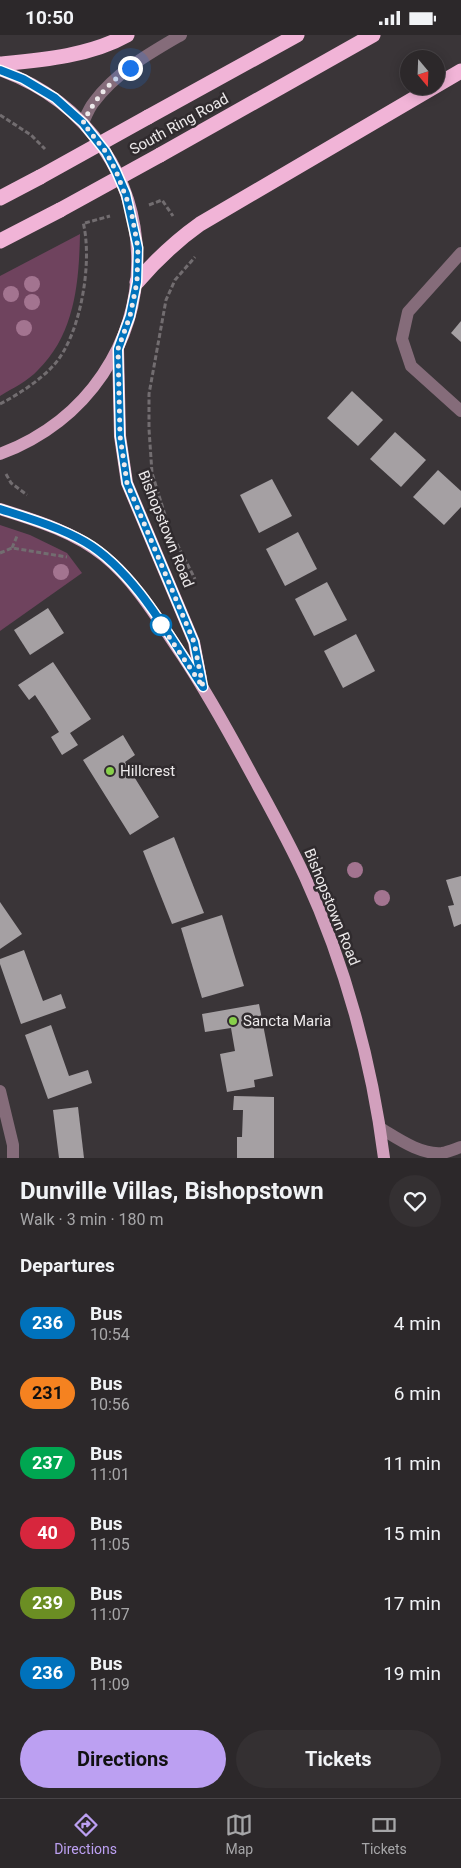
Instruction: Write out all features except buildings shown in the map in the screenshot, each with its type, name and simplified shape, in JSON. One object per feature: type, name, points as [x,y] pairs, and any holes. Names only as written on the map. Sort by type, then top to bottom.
[{"type":"highway","points":[[0,64],[38,60],[82,52],[115,42],[127,35]]},
{"type":"highway","name":"South Ring Road","points":[[0,198],[297,35]]},
{"type":"highway","name":"South Ring Road","points":[[0,241],[160,155],[373,35]]},
{"type":"highway","points":[[137,282],[159,258],[184,235],[200,224],[461,71]]},
{"type":"main road","points":[[0,70],[23,79],[55,98],[83,123],[106,152],[126,194],[138,248],[137,282],[130,316],[118,349],[97,384],[70,414],[37,437],[0,454]]},
{"type":"main road","name":"Bishopstown Road","points":[[118,349],[120,436],[127,483],[194,642],[203,687]]},
{"type":"main road","name":"Bishopstown Road","points":[[0,509],[68,534],[104,555],[135,585],[203,687],[285,836],[305,877],[325,927],[359,1028],[371,1078],[384,1158]]},
{"type":"street","points":[[83,123],[93,103],[116,78],[181,35]]},
{"type":"street","points":[[461,253],[408,312],[402,339],[411,366],[461,411]]},
{"type":"street","points":[[0,1091],[13,1145],[13,1158]]},
{"type":"street","points":[[380,1128],[410,1145],[432,1152],[442,1153],[461,1147]]},
{"type":"street","points":[[458,1158],[461,1154]]},
{"type":"path","points":[[0,115],[30,135],[50,156]]},
{"type":"path","points":[[142,207],[162,200],[174,217]]},
{"type":"path","points":[[0,404],[41,377],[54,365],[65,350],[79,310],[86,274],[88,254],[81,215]]},
{"type":"path","points":[[165,517],[152,473],[148,429],[149,394],[166,300],[175,280],[195,258],[193,253]]},
{"type":"path","points":[[11,483],[27,495],[30,503]]},
{"type":"path","points":[[12,548],[19,532]]},
{"type":"path","points":[[177,544],[195,579]]},
{"type":"path","points":[[0,553],[12,548],[71,558]]},
{"type":"shaded area","points":[[80,234],[76,289],[67,324],[60,340],[50,356],[34,374],[0,396],[0,276]]},
{"type":"shaded area","points":[[0,525],[30,535],[67,553],[82,573],[0,631]]},
{"type":"bus line","name":"236","points":[[0,70],[23,79],[55,98],[83,123],[106,152],[126,194],[138,248],[137,282],[130,316],[118,349],[120,436],[127,483],[194,642],[203,687],[135,585],[104,555],[68,534],[0,509]]},
{"type":"place","name":"Hillcrest","points":[[110,771]]},
{"type":"place","name":"Sancta Maria","points":[[233,1021]]},
{"type":"route","points":[[130,68],[116,78],[93,103],[83,123],[106,152],[116,171],[131,210],[138,248],[137,282],[130,316],[118,349],[120,436],[127,483],[194,642],[203,687],[161,625]]}]
